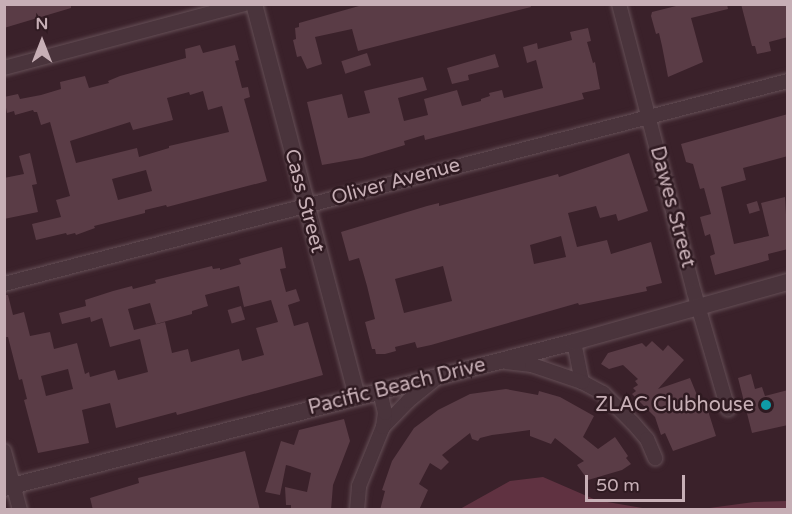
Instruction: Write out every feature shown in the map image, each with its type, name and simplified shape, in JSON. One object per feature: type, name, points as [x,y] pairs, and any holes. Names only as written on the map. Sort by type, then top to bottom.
[{"type":"street","points":[[4,68],[244,4]]},
{"type":"street","name":"Cass Street","points":[[254,4],[305,206],[357,396]]},
{"type":"street","name":"Dawes Street","points":[[620,4],[698,306],[728,409]]},
{"type":"street","name":"Oliver Avenue","points":[[4,284],[788,81]]},
{"type":"street","name":"Pacific Beach Drive","points":[[9,487],[574,342],[788,282]]},
{"type":"street","points":[[574,342],[582,382]]},
{"type":"street","points":[[495,362],[532,365],[582,382],[603,393],[647,439],[655,458]]},
{"type":"street","points":[[383,427],[408,400],[443,375]]},
{"type":"street","points":[[357,510],[359,486],[383,427],[385,413],[380,391]]},
{"type":"street","points":[[4,451],[9,487],[20,510]]},
{"type":"shaded area","points":[[543,477],[596,500],[648,509],[460,509],[510,481]]},
{"type":"shaded area","points":[[787,501],[787,509],[702,509],[754,502]]},
{"type":"building","points":[[4,4],[71,4],[71,8],[4,28]]},
{"type":"building","points":[[366,4],[530,4],[531,7],[358,51],[352,29],[315,37],[322,64],[307,69],[301,56],[297,57],[293,40],[296,39],[295,28],[299,27],[299,23]]},
{"type":"building","points":[[684,4],[727,4],[728,9],[691,18],[703,62],[668,77],[659,33],[656,34],[651,16],[652,12]]},
{"type":"building","points":[[741,4],[788,4],[788,37],[769,42],[771,51],[757,54],[755,46],[752,46]]},
{"type":"building","points":[[588,28],[591,41],[587,42],[593,63],[595,62],[600,89],[582,93],[584,99],[425,140],[424,135],[404,141],[405,145],[362,158],[322,165],[307,102],[342,94],[348,118],[370,113],[364,91],[423,77],[427,90],[398,98],[404,121],[428,115],[424,99],[457,90],[462,106],[481,101],[490,96],[489,93],[502,90],[504,98],[543,88],[536,60],[527,63],[523,47],[537,43],[538,49],[572,40],[570,32]]},
{"type":"building","points":[[200,45],[203,53],[235,45],[239,60],[235,61],[242,88],[248,87],[250,97],[244,99],[267,181],[167,207],[166,205],[145,210],[145,213],[94,226],[95,228],[76,235],[66,233],[36,240],[32,224],[61,217],[56,200],[70,196],[50,122],[41,125],[37,112],[33,110],[15,115],[14,111],[7,113],[4,97],[18,94],[20,99],[41,95],[61,89],[60,82],[85,76],[89,88],[109,83],[108,81],[120,76],[186,58],[185,49]],"holes":[[[203,91],[208,110],[222,106],[229,132],[169,146],[169,148],[139,157],[137,148],[76,163],[70,141],[130,122],[133,130],[173,120],[167,98]],[[146,170],[152,191],[118,200],[112,179]]]},
{"type":"building","points":[[367,53],[371,65],[345,74],[341,61]]},
{"type":"building","points":[[495,54],[499,67],[468,75],[469,80],[452,84],[447,68]]},
{"type":"building","points":[[788,114],[788,156],[743,168],[746,180],[721,187],[734,244],[769,236],[761,203],[785,197],[788,249],[768,254],[769,260],[715,275],[710,256],[715,254],[710,234],[705,236],[700,217],[711,214],[704,188],[700,189],[693,164],[686,162],[681,144]]},
{"type":"building","points":[[30,153],[37,184],[32,185],[38,212],[4,219],[4,178],[24,174],[19,156]]},
{"type":"building","points":[[629,153],[648,211],[618,221],[616,214],[600,218],[596,206],[568,213],[577,247],[607,240],[611,254],[651,242],[662,283],[646,287],[647,291],[579,305],[578,303],[431,345],[417,348],[415,342],[395,347],[396,351],[376,354],[375,349],[372,349],[365,322],[375,319],[359,258],[349,261],[341,232],[427,206],[439,203],[439,206],[558,174],[559,177]],"holes":[[[561,236],[566,257],[534,264],[530,245]],[[443,266],[452,301],[404,313],[395,279]]]},
{"type":"building","points":[[757,201],[760,211],[749,214],[746,204]]},
{"type":"building","points":[[282,247],[286,268],[280,269],[286,292],[296,289],[300,301],[288,305],[294,326],[308,322],[323,375],[177,415],[176,412],[116,428],[110,403],[82,410],[89,443],[38,453],[24,400],[27,399],[22,379],[19,380],[8,337],[4,337],[4,295],[8,295],[13,315],[24,312],[30,336],[50,332],[54,349],[77,343],[85,374],[89,372],[90,377],[115,370],[118,380],[148,372],[140,339],[110,347],[102,318],[91,322],[90,317],[62,324],[59,313],[86,306],[85,300],[113,291],[132,286],[133,289],[156,283],[155,280],[212,266],[213,269],[220,268],[220,270],[241,264],[239,259]],"holes":[[[239,286],[244,307],[271,300],[278,322],[256,328],[264,355],[242,361],[239,349],[191,362],[188,349],[172,353],[165,322],[134,330],[128,309],[150,303],[156,324],[192,314],[192,311],[208,306],[205,295]],[[68,369],[73,389],[46,396],[41,376]]]},
{"type":"building","points":[[241,306],[245,319],[232,323],[228,310]]},
{"type":"building","points":[[652,341],[663,351],[668,345],[684,360],[658,389],[690,378],[699,400],[704,398],[716,436],[673,451],[665,433],[661,435],[655,417],[632,394],[636,391],[633,388],[638,385],[635,381],[638,379],[623,365],[609,369],[601,364],[608,353],[642,343],[646,347]]},
{"type":"building","name":"ZLAC Clubhouse","points":[[751,374],[755,389],[762,387],[765,396],[788,390],[788,425],[752,433],[738,378]]},
{"type":"building","points":[[506,389],[538,395],[539,391],[560,397],[594,416],[583,437],[598,449],[615,437],[631,464],[622,470],[588,480],[577,465],[584,461],[555,438],[551,444],[530,436],[530,430],[492,435],[480,438],[478,441],[472,439],[470,433],[442,455],[449,462],[441,470],[430,463],[419,484],[428,490],[419,510],[380,510],[385,491],[382,490],[392,461],[414,428],[438,410],[470,394]]},
{"type":"building","points":[[344,419],[350,441],[333,485],[331,510],[291,510],[291,505],[286,505],[285,487],[307,492],[311,473],[290,466],[286,465],[280,495],[265,492],[281,441],[294,445],[299,430]]},
{"type":"building","points":[[245,451],[260,510],[93,510],[90,498],[139,483],[138,478]]},
{"type":"place","name":"ZLAC Clubhouse","points":[[766,405]]}]
